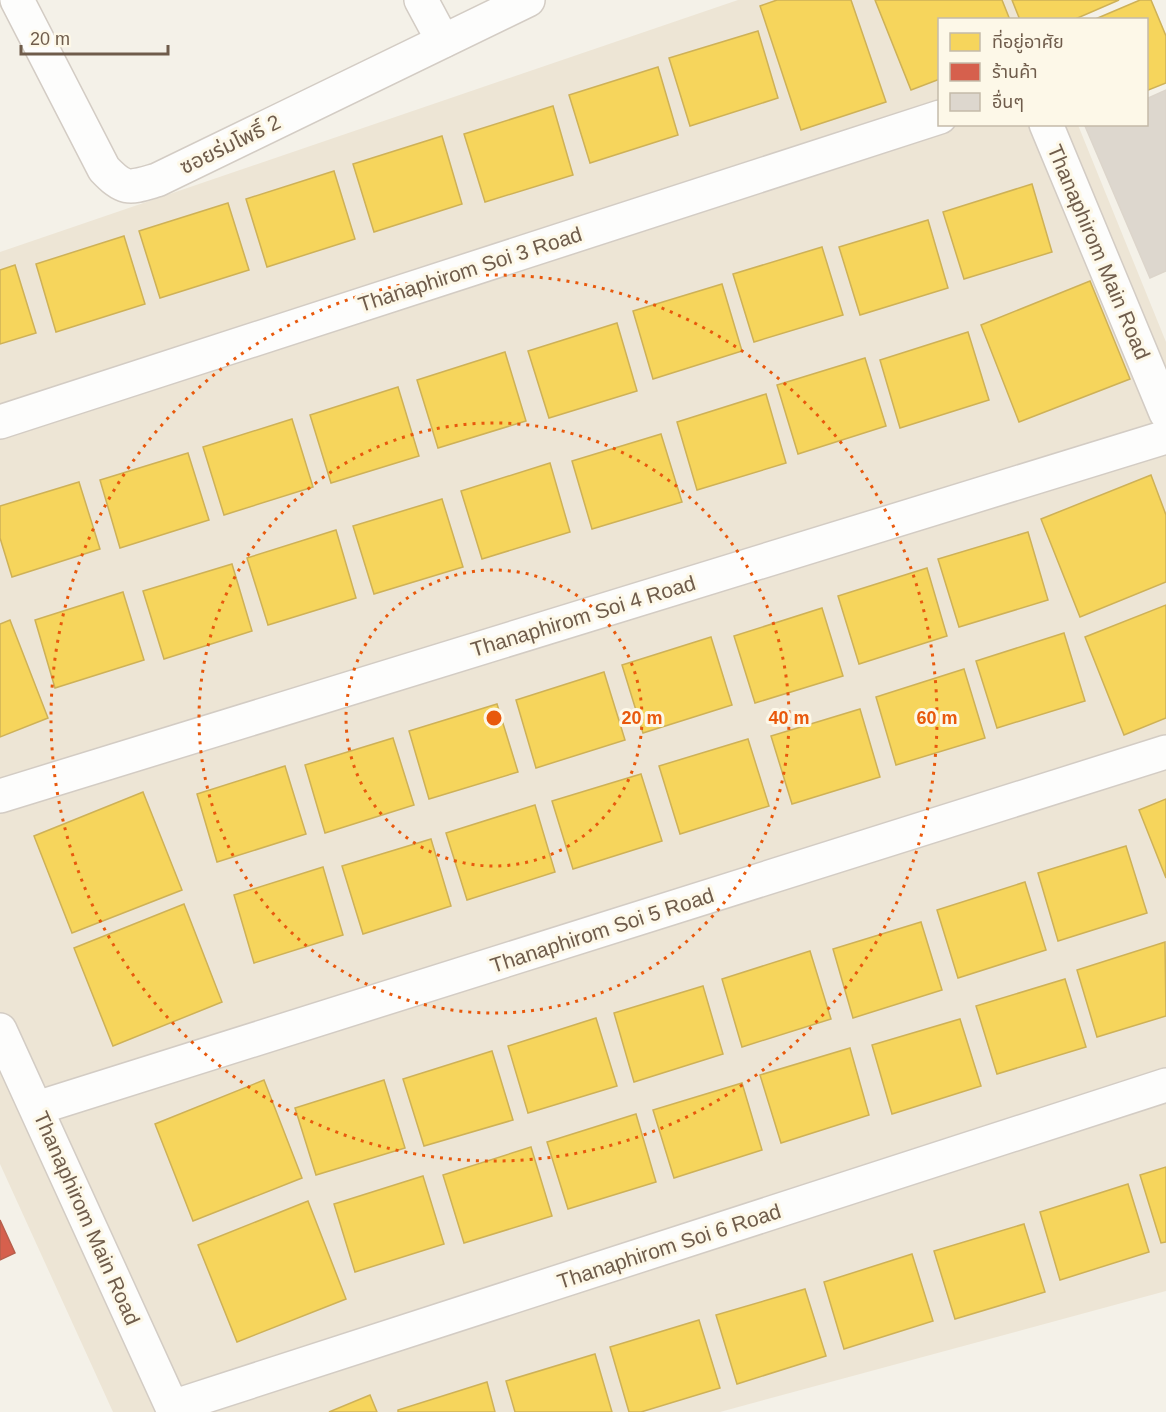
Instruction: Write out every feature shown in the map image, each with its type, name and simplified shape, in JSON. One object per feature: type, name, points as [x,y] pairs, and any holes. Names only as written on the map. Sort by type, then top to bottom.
[{"type":"street","name":"ซอยร่มโพธิ์ 2","points":[[17,0],[104,169],[118,183],[133,187],[157,180],[528,0]]},
{"type":"street","points":[[421,0],[443,41]]},
{"type":"street","name":"Thanaphirom Soi 3 Road","points":[[0,422],[938,117]]},
{"type":"street","name":"Thanaphirom Main Road","points":[[1047,126],[1166,413]]},
{"type":"street","name":"Thanaphirom Soi 4 Road","points":[[0,796],[1166,437]]},
{"type":"street","name":"Thanaphirom Soi 5 Road","points":[[37,1108],[1166,752]]},
{"type":"street","name":"Thanaphirom Main Road","points":[[0,1030],[172,1407]]},
{"type":"street","name":"Thanaphirom Soi 6 Road","points":[[172,1407],[1166,1085]]},
{"type":"shaded area","points":[[738,0],[1028,0],[1035,18],[938,18],[938,126],[1078,126],[1166,342],[1166,1291],[720,1412],[113,1412],[0,1164],[0,252]]},
{"type":"building: ที่อยู่อาศัย","points":[[777,0],[851,0],[886,102],[801,130],[760,6]]},
{"type":"building: ที่อยู่อาศัย","points":[[875,0],[1002,0],[1009,18],[938,18],[938,80],[911,90]]},
{"type":"building: ที่อยู่อาศัย","points":[[1012,0],[1119,0],[1078,18],[1019,18]]},
{"type":"building: ที่อยู่อาศัย","points":[[1140,0],[1151,0],[1166,36],[1166,83],[1148,90],[1148,18],[1098,18]]},
{"type":"building: ที่อยู่อาศัย","points":[[758,31],[778,98],[690,126],[669,58]]},
{"type":"building: ที่อยู่อาศัย","points":[[658,67],[678,135],[590,163],[569,95]]},
{"type":"building: ที่อยู่อาศัย","points":[[553,106],[573,175],[485,202],[464,134]]},
{"type":"building: ที่อยู่อาศัย","points":[[442,136],[462,204],[374,232],[353,164]]},
{"type":"building: ที่อยู่อาศัย","points":[[334,171],[355,239],[267,267],[246,199]]},
{"type":"building: ที่อยู่อาศัย","points":[[1032,184],[1052,252],[964,279],[943,212]]},
{"type":"building: ที่อยู่อาศัย","points":[[228,203],[249,270],[160,298],[139,231]]},
{"type":"building: ที่อยู่อาศัย","points":[[928,220],[948,288],[860,315],[839,247]]},
{"type":"building: ที่อยู่อาศัย","points":[[124,236],[145,304],[56,332],[36,264]]},
{"type":"building: ที่อยู่อาศัย","points":[[822,247],[843,315],[754,342],[733,274]]},
{"type":"building: ที่อยู่อาศัย","points":[[15,265],[36,333],[0,344],[0,270]]},
{"type":"building: ที่อยู่อาศัย","points":[[1090,281],[1130,379],[1019,422],[981,325]]},
{"type":"building: ที่อยู่อาศัย","points":[[722,284],[742,351],[653,379],[633,311]]},
{"type":"building: ที่อยู่อาศัย","points":[[617,323],[637,391],[549,418],[528,351]]},
{"type":"building: ที่อยู่อาศัย","points":[[968,332],[989,400],[900,428],[880,360]]},
{"type":"building: ที่อยู่อาศัย","points":[[505,352],[526,421],[438,448],[417,380]]},
{"type":"building: ที่อยู่อาศัย","points":[[865,358],[886,426],[798,454],[777,385]]},
{"type":"building: ที่อยู่อาศัย","points":[[398,387],[419,456],[331,483],[310,415]]},
{"type":"building: ที่อยู่อาศัย","points":[[766,394],[786,463],[697,490],[677,422]]},
{"type":"building: ที่อยู่อาศัย","points":[[292,419],[313,487],[224,515],[203,447]]},
{"type":"building: ที่อยู่อาศัย","points":[[661,434],[682,502],[592,529],[572,461]]},
{"type":"building: ที่อยู่อาศัย","points":[[188,453],[209,520],[120,548],[100,480]]},
{"type":"building: ที่อยู่อาศัย","points":[[550,463],[570,532],[482,559],[461,491]]},
{"type":"building: ที่อยู่อาศัย","points":[[1151,475],[1166,515],[1166,582],[1080,617],[1041,519]]},
{"type":"building: ที่อยู่อาศัย","points":[[79,482],[100,549],[12,577],[0,538],[0,506]]},
{"type":"building: ที่อยู่อาศัย","points":[[442,499],[463,567],[374,594],[353,526]]},
{"type":"building: ที่อยู่อาศัย","points":[[336,530],[356,598],[268,625],[247,558]]},
{"type":"building: ที่อยู่อาศัย","points":[[1028,532],[1048,600],[959,627],[938,559]]},
{"type":"building: ที่อยู่อาศัย","points":[[232,564],[252,631],[164,659],[143,591]]},
{"type":"building: ที่อยู่อาศัย","points":[[927,568],[947,636],[859,664],[838,596]]},
{"type":"building: ที่อยู่อาศัย","points":[[123,592],[144,660],[55,688],[35,620]]},
{"type":"building: ที่อยู่อาศัย","points":[[1166,605],[1166,718],[1124,735],[1085,637]]},
{"type":"building: ที่อยู่อาศัย","points":[[822,608],[843,676],[755,703],[734,636]]},
{"type":"building: ที่อยู่อาศัย","points":[[10,620],[48,718],[0,737],[0,624]]},
{"type":"building: ที่อยู่อาศัย","points":[[1064,633],[1085,701],[997,728],[976,661]]},
{"type":"building: ที่อยู่อาศัย","points":[[711,637],[732,705],[643,733],[622,665]]},
{"type":"building: ที่อยู่อาศัย","points":[[964,669],[985,738],[896,765],[876,697]]},
{"type":"building: ที่อยู่อาศัย","points":[[604,672],[625,740],[536,768],[516,700]]},
{"type":"building: ที่อยู่อาศัย","points":[[497,704],[518,772],[429,799],[409,731]]},
{"type":"building: ที่อยู่อาศัย","points":[[860,709],[880,777],[792,804],[771,736]]},
{"type":"building: ที่อยู่อาศัย","points":[[393,738],[414,805],[325,833],[305,765]]},
{"type":"building: ที่อยู่อาศัย","points":[[748,739],[769,806],[680,834],[659,766]]},
{"type":"building: ที่อยู่อาศัย","points":[[285,766],[306,834],[217,862],[197,794]]},
{"type":"building: ที่อยู่อาศัย","points":[[641,774],[662,841],[573,869],[552,801]]},
{"type":"building: ที่อยู่อาศัย","points":[[143,792],[182,890],[72,933],[34,836]]},
{"type":"building: ที่อยู่อาศัย","points":[[1166,799],[1166,878],[1139,810]]},
{"type":"building: ที่อยู่อาศัย","points":[[535,805],[555,872],[467,900],[446,833]]},
{"type":"building: ที่อยู่อาศัย","points":[[431,839],[451,906],[363,934],[342,866]]},
{"type":"building: ที่อยู่อาศัย","points":[[1126,846],[1147,913],[1058,941],[1038,873]]},
{"type":"building: ที่อยู่อาศัย","points":[[323,867],[343,935],[254,963],[234,895]]},
{"type":"building: ที่อยู่อาศัย","points":[[1025,882],[1046,950],[958,978],[937,910]]},
{"type":"building: ที่อยู่อาศัย","points":[[184,904],[222,1002],[113,1046],[74,948]]},
{"type":"building: ที่อยู่อาศัย","points":[[921,922],[942,990],[853,1018],[833,949]]},
{"type":"building: ที่อยู่อาศัย","points":[[1165,942],[1166,1016],[1097,1037],[1077,970]]},
{"type":"building: ที่อยู่อาศัย","points":[[810,951],[831,1019],[742,1047],[722,979]]},
{"type":"building: ที่อยู่อาศัย","points":[[1065,979],[1086,1047],[997,1074],[976,1006]]},
{"type":"building: ที่อยู่อาศัย","points":[[703,986],[723,1054],[634,1082],[614,1013]]},
{"type":"building: ที่อยู่อาศัย","points":[[596,1018],[617,1086],[528,1113],[508,1046]]},
{"type":"building: ที่อยู่อาศัย","points":[[960,1019],[981,1086],[892,1114],[872,1045]]},
{"type":"building: ที่อยู่อาศัย","points":[[850,1048],[869,1115],[781,1143],[760,1075]]},
{"type":"building: ที่อยู่อาศัย","points":[[492,1051],[513,1120],[424,1146],[403,1079]]},
{"type":"building: ที่อยู่อาศัย","points":[[264,1080],[302,1178],[193,1221],[155,1124]]},
{"type":"building: ที่อยู่อาศัย","points":[[384,1080],[405,1148],[316,1175],[295,1108]]},
{"type":"building: ที่อยู่อาศัย","points":[[742,1083],[762,1150],[674,1178],[653,1110]]},
{"type":"building: ที่อยู่อาศัย","points":[[636,1114],[656,1182],[568,1209],[547,1142]]},
{"type":"building: ที่อยู่อาศัย","points":[[531,1147],[552,1216],[464,1243],[443,1175]]},
{"type":"building: ที่อยู่อาศัย","points":[[1166,1167],[1166,1242],[1161,1243],[1140,1175]]},
{"type":"building: ที่อยู่อาศัย","points":[[423,1176],[444,1244],[355,1272],[334,1204]]},
{"type":"building: ที่อยู่อาศัย","points":[[1128,1184],[1149,1252],[1060,1280],[1040,1212]]},
{"type":"building: ที่อยู่อาศัย","points":[[308,1201],[346,1299],[237,1342],[198,1245]]},
{"type":"building: ที่อยู่อาศัย","points":[[1024,1224],[1045,1292],[955,1319],[934,1251]]},
{"type":"building: ที่อยู่อาศัย","points":[[912,1254],[933,1321],[844,1349],[824,1282]]},
{"type":"building: ที่อยู่อาศัย","points":[[805,1289],[826,1356],[737,1384],[716,1315]]},
{"type":"building: ที่อยู่อาศัย","points":[[699,1320],[720,1388],[641,1412],[629,1412],[610,1347]]},
{"type":"building: ที่อยู่อาศัย","points":[[595,1354],[612,1412],[515,1412],[506,1381]]},
{"type":"building: ที่อยู่อาศัย","points":[[487,1382],[495,1412],[398,1412],[398,1410]]},
{"type":"building: ที่อยู่อาศัย","points":[[370,1395],[377,1412],[329,1412]]},
{"type":"building: ร้านค้า","points":[[0,1220],[15,1253],[0,1260]]},
{"type":"building: อื่นๆ","points":[[1166,90],[1166,271],[1150,278],[1085,126],[1148,126],[1148,98]]}]
